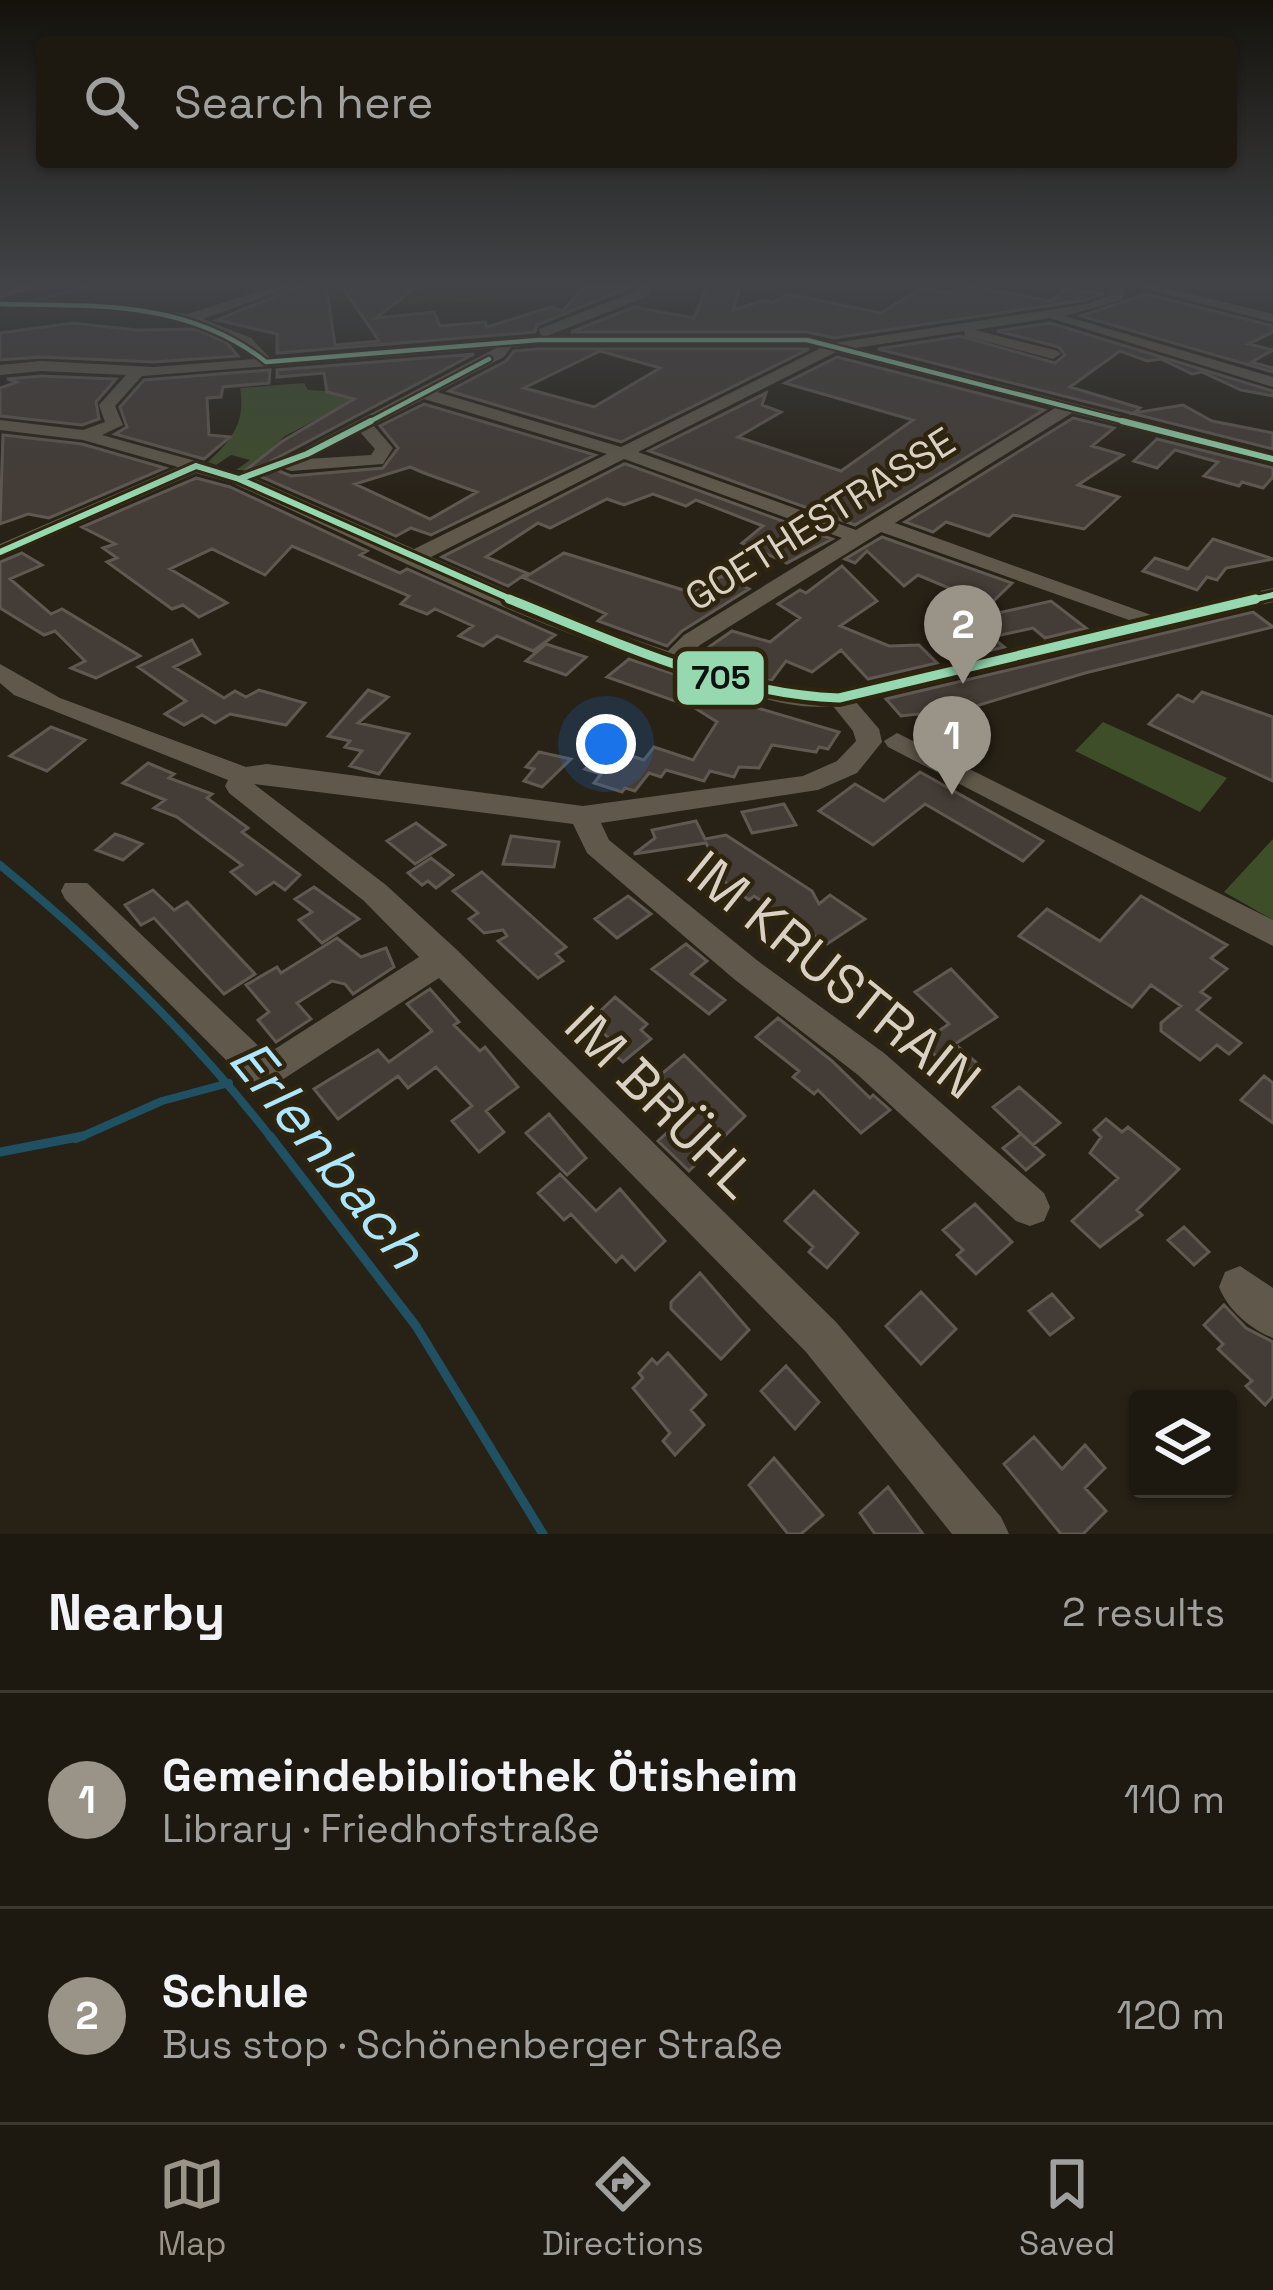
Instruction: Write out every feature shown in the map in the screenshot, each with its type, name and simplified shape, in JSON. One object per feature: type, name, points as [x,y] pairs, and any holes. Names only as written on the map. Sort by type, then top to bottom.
[{"type":"street","points":[[50,367],[57,357]]},
{"type":"street","points":[[261,357],[266,362]]},
{"type":"street","points":[[0,370],[50,367],[136,372],[330,357]]},
{"type":"street","points":[[239,479],[282,465],[494,357]]},
{"type":"street","points":[[411,559],[816,357]]},
{"type":"street","points":[[883,357],[1273,459]]},
{"type":"street","points":[[1187,357],[1273,382]]},
{"type":"street","points":[[84,435],[114,425],[107,405],[136,372]]},
{"type":"street","points":[[423,393],[621,454],[857,537]]},
{"type":"street","name":"GOETHESTRASSE","points":[[672,661],[692,640],[1071,406]]},
{"type":"street","points":[[0,425],[84,435],[239,479],[552,619],[763,691],[810,700],[839,698],[1273,595]]},
{"type":"street","points":[[282,465],[377,460],[384,448],[363,425]]},
{"type":"street","points":[[0,553],[196,466]]},
{"type":"street","points":[[879,524],[1150,623]]},
{"type":"street","points":[[0,671],[23,690],[51,703],[244,776],[267,773],[583,816],[808,784],[847,767],[869,742],[866,729],[839,698]]},
{"type":"street","points":[[897,741],[1273,934]]},
{"type":"street","name":"IM BRÜHL","points":[[244,776],[239,786],[375,893],[444,958],[578,1098],[821,1337],[984,1534]]},
{"type":"street","name":"IM KRUSTRAIN","points":[[583,816],[597,846],[746,970],[871,1064],[1030,1207]]},
{"type":"street","points":[[76,891],[265,1076],[444,958]]},
{"type":"street","points":[[1240,1287],[1273,1317]]},
{"type":"green space","points":[[304,383],[308,390],[366,393],[285,436],[246,470],[236,470],[250,460],[231,455],[216,465],[208,462],[235,430],[241,411],[240,388]]},
{"type":"green space","points":[[1103,722],[1227,778],[1200,812],[1075,751]]},
{"type":"green space","points":[[1273,839],[1273,920],[1224,892]]},
{"type":"building","points":[[0,357],[230,357],[154,362]]},
{"type":"building","points":[[469,357],[271,461],[269,467],[291,476],[383,468],[398,448],[380,426],[424,404],[595,455],[431,535],[411,528],[396,536],[246,470],[281,442],[354,399],[327,392],[324,373],[277,377],[277,370]],"holes":[[[410,467],[477,492],[430,519],[355,484]]]},
{"type":"building","points":[[510,357],[589,357],[524,388],[594,407],[660,368],[620,357],[794,357],[621,442],[449,391]]},
{"type":"building","points":[[837,357],[1044,410],[855,525],[649,451],[766,393],[762,405],[781,412],[738,437],[841,471],[913,420],[785,383]]},
{"type":"building","points":[[908,357],[1032,357],[1055,363],[1063,357],[1112,357],[1070,387],[1140,408],[1134,413],[1183,405],[1212,421],[1273,433],[1273,449]]},
{"type":"building","points":[[1135,357],[1160,357],[1273,391],[1273,396],[1241,390],[1202,372],[1192,374],[1161,359]]},
{"type":"building","points":[[1220,357],[1261,357],[1252,362],[1273,368],[1273,372]]},
{"type":"building","points":[[270,370],[269,383],[223,387],[221,397],[207,398],[209,435],[230,437],[204,459],[115,434],[127,427],[120,407],[144,380]]},
{"type":"building","points":[[7,379],[116,379],[96,402],[99,419],[82,425],[0,416],[0,388],[17,382]]},
{"type":"building","points":[[1073,418],[1114,428],[1092,446],[1123,455],[1078,485],[1119,497],[1084,529],[1013,515],[989,536],[946,522],[933,532],[905,522]]},
{"type":"building","points":[[3,435],[82,444],[165,468],[49,518],[28,514],[0,524]]},
{"type":"building","points":[[1157,439],[1273,468],[1273,477],[1263,488],[1242,482],[1239,486],[1204,476],[1218,462],[1175,450],[1157,468],[1134,461]]},
{"type":"building","points":[[624,464],[832,539],[787,563],[742,543],[763,526],[696,500],[686,506],[653,494],[624,505],[607,499],[550,528],[538,523],[486,557],[527,573],[508,586],[442,557]]},
{"type":"building","points":[[196,478],[230,487],[367,551],[360,555],[400,573],[407,569],[555,635],[533,651],[497,636],[483,646],[459,636],[473,626],[435,609],[427,614],[401,604],[409,596],[292,546],[265,575],[212,549],[170,569],[227,603],[199,617],[183,605],[172,609],[107,562],[117,558],[103,548],[115,544],[82,527]]},
{"type":"building","points":[[882,537],[1012,583],[976,618],[1051,601],[1086,628],[1045,638],[1033,628],[992,637],[1004,647],[984,652],[932,611],[956,591],[918,575],[904,586],[867,551],[855,563],[845,559]]},
{"type":"building","points":[[1213,539],[1273,559],[1226,568],[1217,580],[1207,577],[1197,590],[1143,571],[1155,558],[1188,569]]},
{"type":"building","points":[[22,553],[42,565],[10,579],[51,614],[62,609],[140,656],[96,678],[71,668],[85,661],[55,631],[44,635],[0,608],[0,562]]},
{"type":"building","points":[[564,553],[693,593],[722,576],[749,589],[682,631],[667,646],[598,621],[606,614],[524,578]]},
{"type":"building","points":[[842,566],[877,601],[840,626],[889,646],[919,645],[937,663],[868,679],[841,650],[812,672],[786,661],[771,681],[696,656],[732,631],[770,642],[800,618],[778,604],[800,590],[806,593]]},
{"type":"building","points":[[1253,612],[1273,627],[1085,673],[933,719],[901,716],[886,699]]},
{"type":"building","points":[[192,640],[200,654],[174,667],[224,698],[235,691],[246,697],[259,690],[305,703],[286,725],[230,714],[215,723],[202,715],[184,725],[165,714],[186,701],[138,667]]},
{"type":"building","points":[[546,644],[586,657],[566,675],[526,661]]},
{"type":"building","points":[[629,659],[755,701],[751,706],[839,732],[828,749],[819,747],[816,752],[772,745],[759,768],[739,767],[734,777],[710,771],[704,781],[666,770],[661,777],[649,773],[635,791],[625,788],[622,792],[594,783],[601,774],[585,769],[606,748],[644,760],[654,747],[693,760],[717,722],[695,708],[607,677]]},
{"type":"building","points":[[368,690],[388,697],[358,723],[409,734],[379,774],[350,766],[362,751],[345,747],[350,741],[328,736]]},
{"type":"building","points":[[1202,692],[1273,717],[1273,781],[1149,724],[1178,695],[1193,702]]},
{"type":"building","points":[[51,727],[85,740],[47,771],[10,756]]},
{"type":"building","points":[[539,752],[571,759],[542,787],[524,781],[534,769],[526,767]]},
{"type":"building","points":[[148,763],[174,774],[169,778],[212,794],[207,798],[248,828],[242,832],[300,875],[285,890],[274,882],[256,894],[231,872],[242,865],[177,817],[154,808],[165,800],[123,783]]},
{"type":"building","points":[[920,772],[1043,841],[1023,861],[925,804],[873,845],[819,811],[855,784],[884,801]]},
{"type":"building","points":[[784,804],[796,825],[752,833],[742,812]]},
{"type":"building","points":[[696,821],[705,839],[726,835],[812,891],[819,904],[830,895],[865,919],[827,944],[754,896],[749,900],[712,872],[719,868],[706,843],[634,854],[655,838],[652,830]]},
{"type":"building","points":[[416,823],[445,845],[415,864],[387,841]]},
{"type":"building","points":[[115,834],[142,844],[123,860],[96,850]]},
{"type":"building","points":[[511,836],[559,842],[554,867],[503,864]]},
{"type":"building","points":[[431,858],[453,875],[436,888],[428,881],[422,885],[408,873]]},
{"type":"building","points":[[482,872],[566,947],[556,954],[563,961],[538,978],[498,941],[507,936],[503,930],[484,933],[469,919],[478,913],[453,891]]},
{"type":"building","points":[[314,887],[359,919],[322,943],[299,920],[312,912],[295,899]]},
{"type":"building","points":[[153,890],[174,910],[187,902],[255,974],[224,994],[154,918],[141,925],[125,905]]},
{"type":"building","points":[[628,896],[651,914],[617,938],[595,919]]},
{"type":"building","points":[[1141,896],[1227,945],[1211,958],[1227,969],[1201,992],[1210,998],[1197,1010],[1241,1043],[1229,1054],[1217,1045],[1200,1060],[1161,1031],[1161,1023],[1181,1006],[1151,985],[1132,1007],[1019,936],[1047,909],[1100,941]]},
{"type":"building","points":[[337,938],[361,957],[386,948],[394,967],[353,994],[345,984],[332,981],[297,1003],[311,1019],[276,1042],[258,1020],[269,1012],[246,985],[277,967],[281,973]]},
{"type":"building","points":[[686,944],[707,961],[691,974],[725,1000],[709,1014],[652,969]]},
{"type":"building","points":[[951,969],[997,1017],[955,1044],[978,1064],[958,1078],[922,1042],[949,1024],[915,992]]},
{"type":"building","points":[[430,989],[459,1022],[454,1025],[480,1051],[485,1047],[518,1087],[486,1111],[504,1132],[479,1152],[452,1121],[472,1106],[436,1067],[408,1088],[398,1076],[338,1119],[314,1089],[378,1050],[389,1062],[432,1031],[407,1004]]},
{"type":"building","points":[[615,997],[647,1024],[641,1030],[651,1039],[623,1062],[605,1046],[611,1040],[590,1021]]},
{"type":"building","points":[[778,1018],[890,1110],[861,1133],[818,1090],[814,1094],[793,1077],[799,1071],[756,1037]]},
{"type":"building","points":[[684,1055],[745,1116],[689,1171],[658,1141],[687,1114],[652,1082]]},
{"type":"building","points":[[1264,1076],[1273,1083],[1273,1123],[1241,1100]]},
{"type":"building","points":[[1019,1087],[1060,1123],[1033,1145],[993,1107]]},
{"type":"building","points":[[549,1114],[586,1158],[567,1175],[526,1133]]},
{"type":"building","points":[[1106,1119],[1122,1132],[1128,1127],[1179,1169],[1137,1210],[1142,1215],[1100,1247],[1072,1221],[1118,1178],[1090,1153],[1101,1137],[1094,1130]]},
{"type":"building","points":[[1021,1134],[1044,1155],[1026,1170],[1003,1148]]},
{"type":"building","points":[[560,1174],[596,1211],[620,1189],[665,1241],[635,1270],[622,1256],[616,1262],[571,1214],[564,1220],[538,1193]]},
{"type":"building","points":[[814,1191],[858,1233],[827,1268],[785,1221]]},
{"type":"building","points":[[975,1204],[1012,1242],[976,1274],[957,1255],[963,1250],[943,1230]]},
{"type":"building","points":[[1184,1227],[1209,1252],[1194,1265],[1168,1240]]},
{"type":"building","points":[[700,1273],[749,1330],[721,1359],[671,1309],[671,1302]]},
{"type":"building","points":[[921,1292],[956,1329],[921,1364],[886,1326]]},
{"type":"building","points":[[1052,1294],[1073,1318],[1050,1335],[1029,1311]]},
{"type":"building","points":[[1224,1305],[1246,1328],[1273,1342],[1273,1396],[1265,1405],[1246,1386],[1252,1381],[1218,1349],[1223,1344],[1204,1325]]},
{"type":"building","points":[[668,1353],[706,1395],[691,1410],[704,1425],[675,1455],[663,1441],[670,1433],[633,1388],[652,1359],[657,1364]]},
{"type":"building","points":[[786,1366],[819,1402],[795,1429],[761,1391]]},
{"type":"building","points":[[1034,1437],[1062,1469],[1085,1445],[1105,1468],[1085,1488],[1106,1511],[1083,1534],[1061,1534],[1004,1464]]},
{"type":"building","points":[[774,1458],[823,1515],[801,1534],[788,1534],[749,1485]]},
{"type":"building","points":[[888,1487],[923,1534],[875,1534],[860,1513]]},
{"type":"waterway","name":"Erlenbach","points":[[0,865],[144,994],[226,1084]]},
{"type":"waterway","points":[[83,1136],[162,1101],[226,1084]]},
{"type":"waterway","name":"Erlenbach","points":[[226,1084],[272,1139]]},
{"type":"waterway","points":[[0,1152],[83,1136]]},
{"type":"waterway","points":[[76,1139],[83,1136]]},
{"type":"waterway","name":"Erlenbach","points":[[270,1136],[416,1326],[543,1534]]},
{"type":"transit line","name":"705","points":[[259,357],[266,362],[333,357]]},
{"type":"transit line","name":"705","points":[[872,357],[1273,459]]},
{"type":"transit line","name":"705","points":[[239,479],[307,454],[489,359]]},
{"type":"transit line","name":"705","points":[[196,466],[239,479],[592,632],[716,676],[813,697],[839,698],[1273,595]]},
{"type":"transit line","name":"705","points":[[0,552],[196,466]]},
{"type":"place","name":"Schule","points":[[963,684]]},
{"type":"place","name":"Gemeindebibliothek Ötisheim","points":[[952,795]]}]
